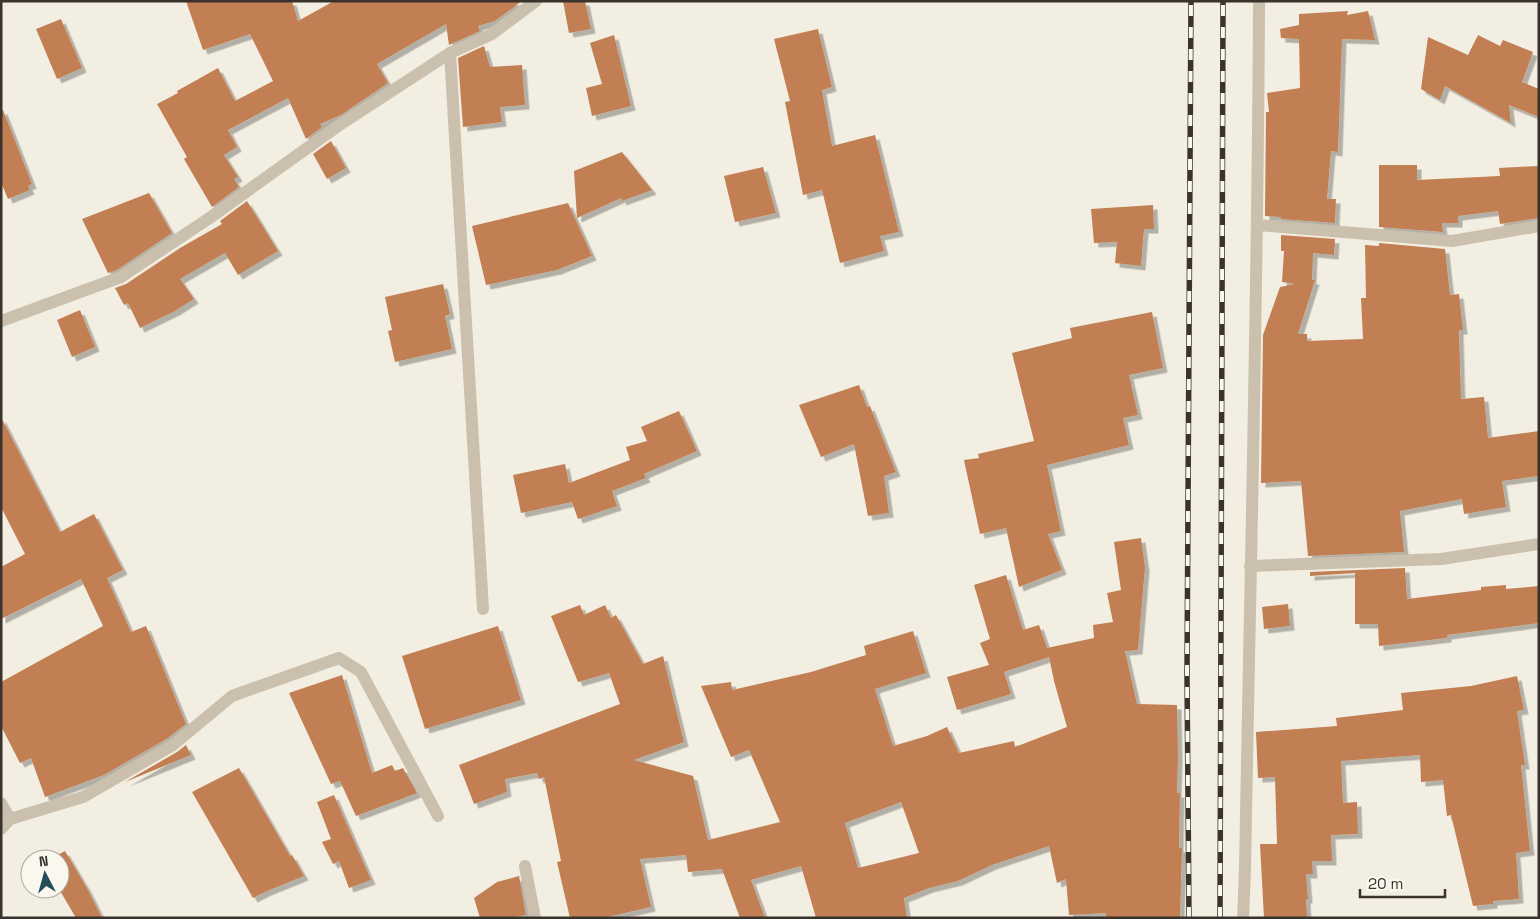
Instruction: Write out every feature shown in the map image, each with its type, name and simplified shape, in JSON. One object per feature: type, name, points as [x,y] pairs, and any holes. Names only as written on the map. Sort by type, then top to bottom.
[{"type":"street","points":[[1,321],[122,277],[338,126],[450,53],[492,34],[536,1]]},
{"type":"street","points":[[1243,918],[1258,225],[1259,1]]},
{"type":"street","points":[[450,53],[483,609]]},
{"type":"street","points":[[1258,225],[1452,241],[1539,226]]},
{"type":"street","points":[[1250,566],[1441,559],[1539,544]]},
{"type":"street","points":[[1,830],[10,819],[83,797],[173,746],[232,696],[339,658],[361,672],[438,816]]},
{"type":"street","points":[[1,803],[10,819]]},
{"type":"street","points":[[525,866],[535,918]]},
{"type":"building","points":[[186,1],[292,1],[298,21],[334,1],[522,1],[495,21],[478,26],[480,31],[449,45],[446,24],[377,64],[388,83],[341,115],[320,124],[322,127],[306,139],[288,98],[228,130],[237,147],[224,155],[238,177],[234,179],[239,187],[212,207],[184,159],[187,157],[157,104],[218,68],[235,101],[273,81],[250,34],[203,50]]},
{"type":"building","points":[[563,1],[585,1],[591,29],[569,33]]},
{"type":"building","points":[[1348,11],[1347,15],[1368,11],[1375,40],[1342,39],[1338,152],[1331,151],[1327,199],[1336,199],[1335,223],[1265,216],[1266,112],[1269,112],[1267,93],[1300,88],[1299,39],[1281,38],[1280,29],[1299,25],[1299,14]]},
{"type":"building","points":[[61,19],[82,68],[57,79],[36,29]]},
{"type":"building","points":[[818,29],[832,87],[822,90],[832,146],[875,135],[899,232],[880,236],[884,251],[840,263],[822,190],[803,195],[785,102],[790,101],[774,39]]},
{"type":"building","points":[[614,35],[631,106],[592,116],[586,88],[602,84],[590,43]]},
{"type":"building","points":[[1478,35],[1500,46],[1503,40],[1533,52],[1522,82],[1539,89],[1539,117],[1509,105],[1511,123],[1445,86],[1440,100],[1421,89],[1428,37],[1468,55]]},
{"type":"building","points":[[484,46],[490,67],[522,65],[525,105],[500,107],[502,122],[463,127],[458,58]]},
{"type":"building","points":[[1,110],[3,110],[32,184],[28,186],[30,190],[8,199],[1,182]]},
{"type":"building","points":[[331,141],[346,168],[327,179],[313,154]]},
{"type":"building","points":[[622,152],[652,190],[622,201],[621,198],[577,218],[574,171]]},
{"type":"building","points":[[1379,165],[1417,165],[1417,180],[1500,176],[1499,168],[1538,166],[1539,218],[1500,224],[1498,211],[1458,216],[1458,223],[1442,223],[1443,232],[1379,227]]},
{"type":"building","points":[[763,167],[776,213],[735,222],[724,176]]},
{"type":"building","points":[[149,193],[172,233],[117,270],[108,273],[82,219]]},
{"type":"building","points":[[247,201],[278,251],[238,275],[225,253],[180,279],[194,299],[175,311],[140,328],[128,303],[124,305],[115,288],[126,284],[180,248],[222,224],[220,221]]},
{"type":"building","points":[[568,203],[592,256],[557,270],[486,285],[472,226]]},
{"type":"building","points":[[1153,205],[1154,229],[1144,229],[1141,266],[1115,263],[1117,242],[1094,243],[1091,209]]},
{"type":"building","points":[[1281,235],[1335,239],[1334,255],[1313,253],[1312,280],[1315,280],[1298,334],[1307,334],[1307,341],[1363,339],[1361,298],[1366,298],[1365,245],[1379,246],[1379,243],[1445,249],[1450,295],[1459,294],[1463,330],[1459,330],[1461,399],[1484,397],[1488,438],[1539,431],[1539,476],[1502,481],[1506,507],[1464,514],[1462,499],[1400,511],[1404,552],[1308,556],[1301,481],[1261,483],[1263,335],[1280,287],[1295,284],[1282,282],[1284,251],[1281,251]]},
{"type":"building","points":[[443,284],[450,314],[445,316],[452,349],[395,362],[388,331],[392,330],[385,297]]},
{"type":"building","points":[[80,310],[95,347],[72,357],[57,320]]},
{"type":"building","points":[[1152,312],[1163,368],[1129,375],[1138,415],[1123,418],[1129,445],[1047,465],[1061,531],[1048,534],[1062,570],[1019,587],[1006,528],[980,534],[964,460],[979,458],[978,454],[1034,441],[1012,353],[1072,338],[1070,328]]},
{"type":"building","points":[[859,385],[867,407],[870,406],[896,472],[884,476],[889,513],[868,516],[854,444],[821,457],[799,405]]},
{"type":"building","points":[[679,411],[697,451],[644,474],[646,478],[612,491],[617,506],[578,519],[572,502],[521,513],[513,475],[565,464],[569,483],[630,460],[626,447],[647,441],[641,427]]},
{"type":"building","points":[[1,417],[60,532],[94,514],[123,570],[107,578],[131,632],[146,626],[186,724],[168,738],[104,775],[45,797],[31,758],[20,763],[1,726],[1,682],[103,626],[81,579],[1,619],[1,567],[25,554],[1,507]]},
{"type":"building","points":[[1141,538],[1145,567],[1138,650],[1125,651],[1137,704],[1177,705],[1177,793],[1180,793],[1179,848],[1182,848],[1180,918],[1106,918],[1106,913],[1069,915],[1066,879],[1057,883],[1049,846],[992,865],[958,881],[929,888],[904,898],[907,918],[816,918],[801,866],[751,880],[765,918],[740,918],[722,869],[688,872],[686,855],[640,859],[651,907],[603,918],[570,918],[557,862],[561,861],[544,777],[539,779],[537,773],[505,779],[507,792],[474,804],[459,765],[620,704],[609,673],[578,682],[551,616],[580,605],[584,615],[605,605],[611,618],[616,615],[643,664],[663,656],[684,742],[634,760],[693,776],[708,840],[780,822],[749,750],[731,757],[701,686],[731,682],[732,690],[811,672],[866,655],[864,646],[913,631],[926,673],[875,689],[893,746],[927,736],[947,727],[959,753],[1014,741],[1015,747],[1067,727],[1049,657],[1004,672],[1011,694],[957,710],[947,677],[989,665],[980,643],[990,639],[974,585],[1006,575],[1023,630],[1039,625],[1047,648],[1094,638],[1093,625],[1113,622],[1107,593],[1121,590],[1114,542]],"holes":[[[901,802],[919,853],[858,868],[845,823]]]},
{"type":"building","points":[[1405,568],[1407,599],[1481,590],[1481,587],[1506,585],[1506,589],[1539,586],[1539,623],[1447,635],[1447,638],[1379,646],[1378,624],[1355,624],[1355,573],[1310,576],[1310,572]]},
{"type":"building","points":[[1288,604],[1290,626],[1264,629],[1262,607]]},
{"type":"building","points":[[498,626],[521,700],[425,729],[402,656]]},
{"type":"building","points":[[342,675],[372,773],[392,765],[395,771],[403,768],[417,793],[356,816],[340,781],[331,784],[289,693]]},
{"type":"building","points":[[1517,676],[1524,710],[1517,711],[1525,765],[1521,765],[1530,851],[1516,853],[1519,899],[1493,901],[1493,904],[1473,906],[1451,815],[1447,816],[1443,780],[1421,782],[1420,755],[1341,761],[1343,803],[1357,802],[1358,834],[1331,835],[1332,861],[1312,861],[1313,874],[1306,874],[1307,918],[1264,918],[1260,844],[1277,844],[1275,777],[1258,778],[1256,732],[1337,726],[1336,718],[1403,710],[1401,693],[1471,686]]},
{"type":"building","points":[[186,745],[191,755],[125,782],[177,752]]},
{"type":"building","points":[[239,768],[290,856],[292,855],[304,876],[253,898],[192,792]]},
{"type":"building","points":[[334,795],[371,880],[349,888],[339,861],[333,864],[322,842],[331,839],[317,802]]},
{"type":"building","points":[[70,859],[102,918],[76,918],[65,899],[70,899]]},
{"type":"building","points":[[519,876],[526,915],[509,918],[480,918],[474,898],[497,882]]},
{"type":"railway","points":[[1189,918],[1187,673],[1191,1]]},
{"type":"railway","points":[[1220,918],[1223,1]]}]
